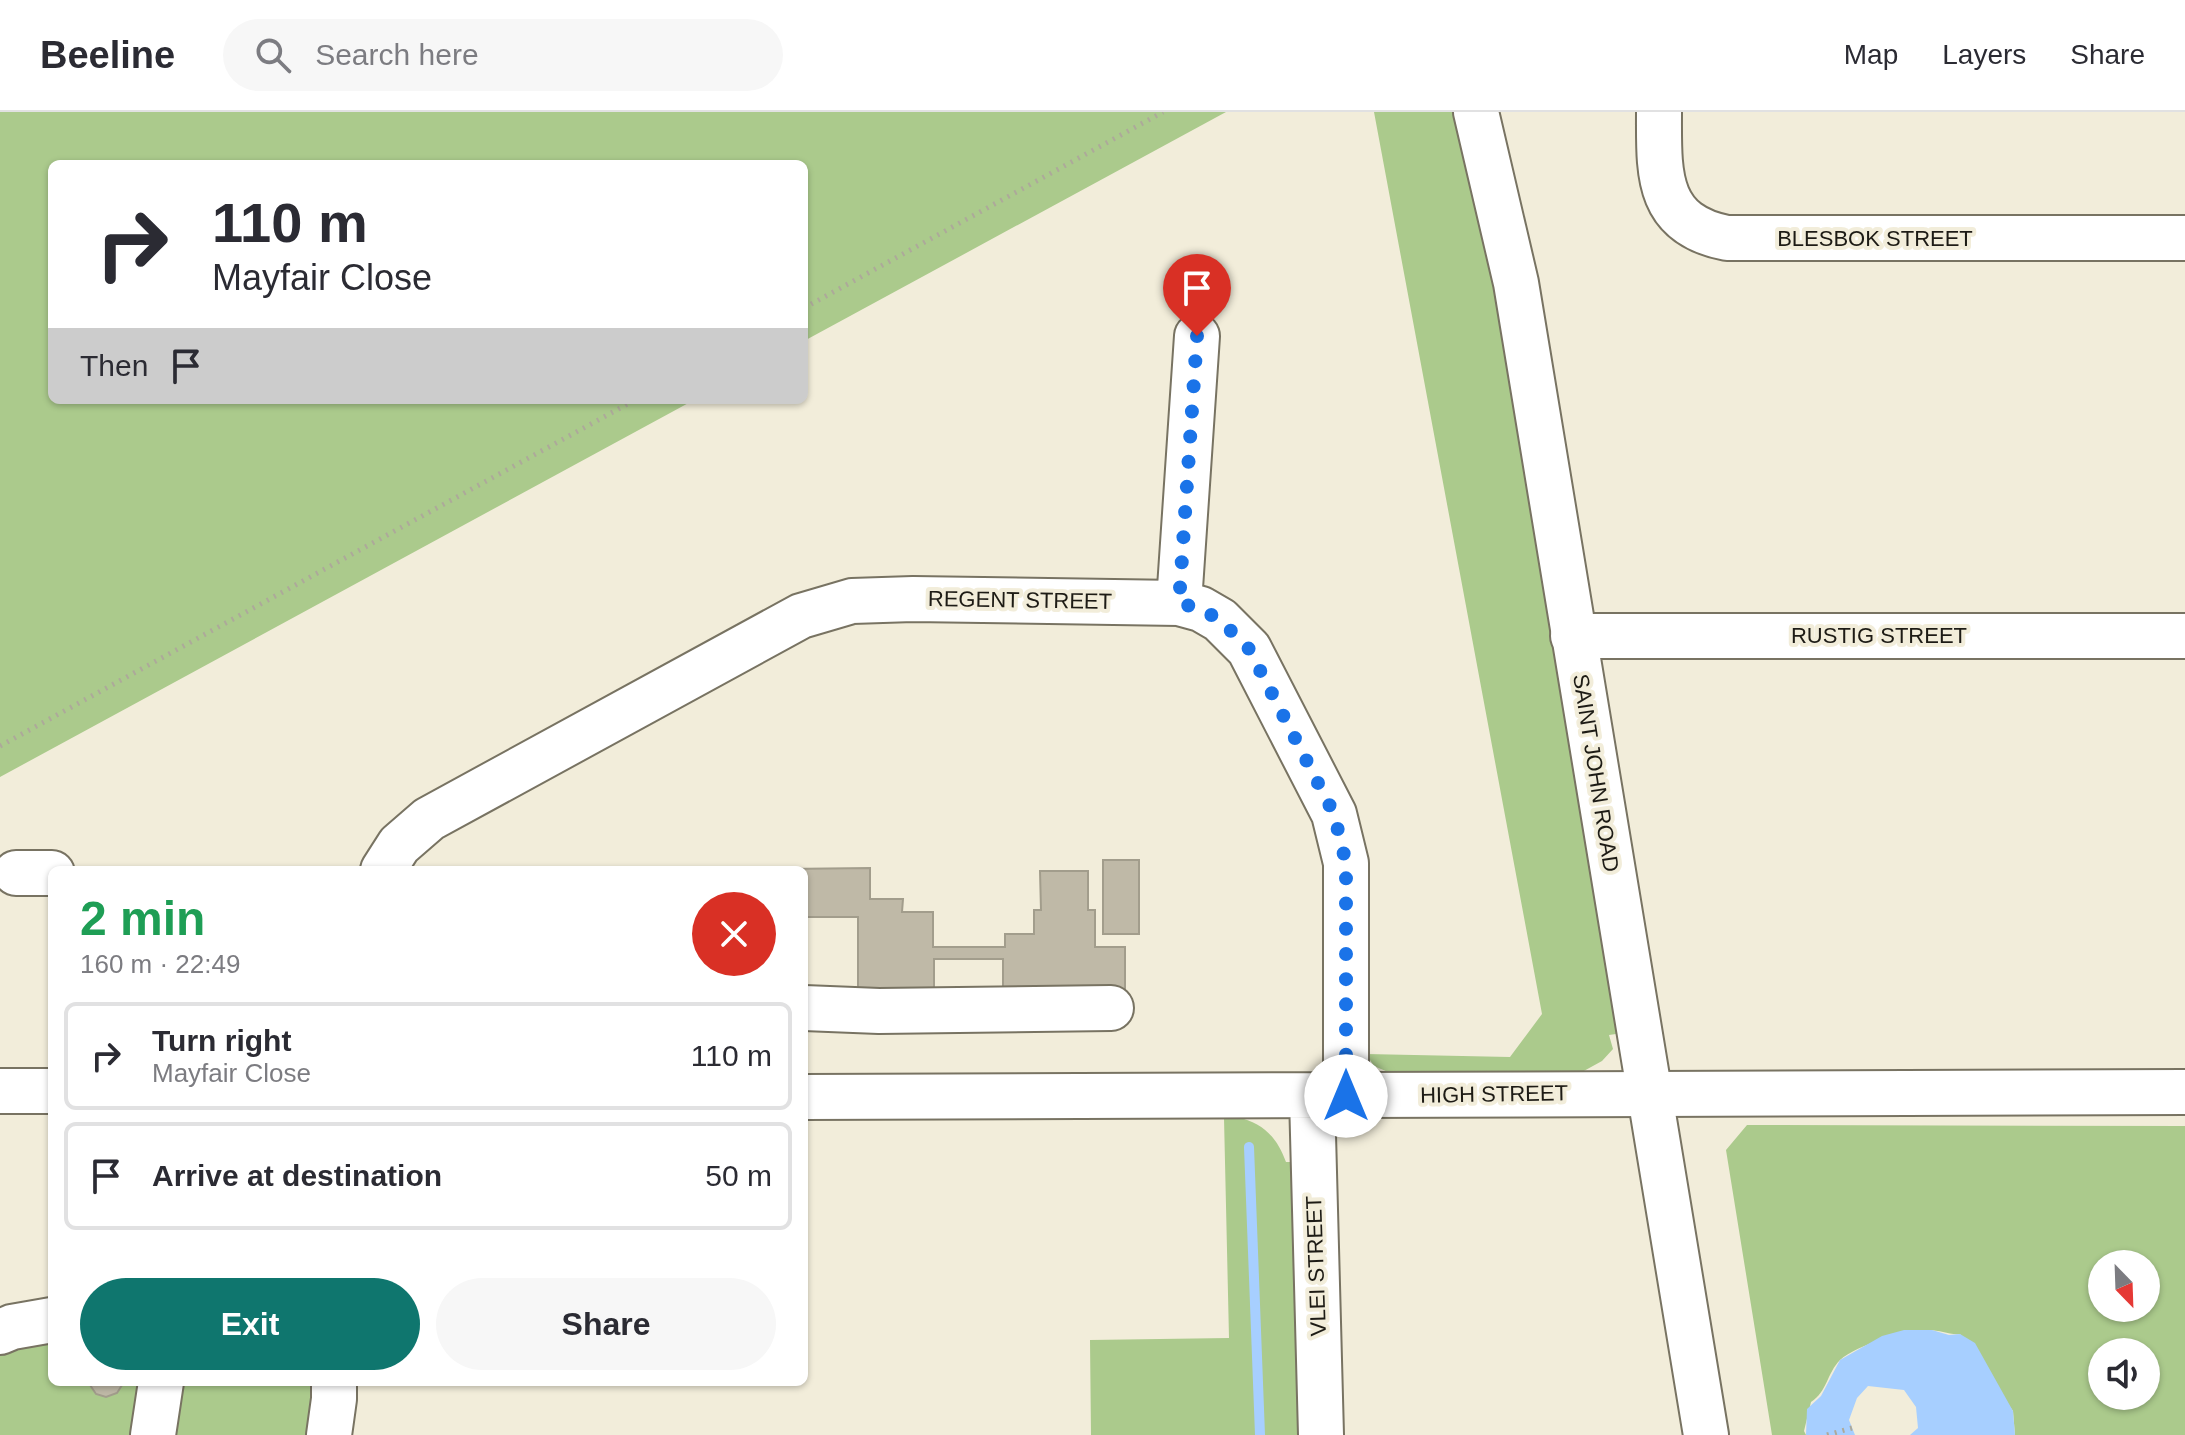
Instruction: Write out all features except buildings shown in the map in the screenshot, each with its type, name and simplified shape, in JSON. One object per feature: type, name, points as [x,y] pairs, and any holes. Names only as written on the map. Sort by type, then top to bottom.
[{"type":"street","name":"SAINT JOHN ROAD","points":[[1476,112],[1516,283],[1706,1435]]},
{"type":"street","name":"BLESBOK STREET","points":[[1659,112],[1659,165],[1666,196],[1685,221],[1712,235],[1727,238],[2185,238]]},
{"type":"street","points":[[1179,603],[1197,336]]},
{"type":"street","name":"REGENT STREET","points":[[386,866],[399,845],[429,819],[801,616],[852,601],[1179,603],[1201,609],[1220,620],[1249,649],[1334,814],[1346,863],[1329,1097]]},
{"type":"street","name":"RUSTIG STREET","points":[[1573,636],[2185,636]]},
{"type":"street","points":[[808,1008],[879,1011],[1111,1008]]},
{"type":"street","points":[[0,1091],[48,1091]]},
{"type":"street","name":"HIGH STREET","points":[[808,1097],[2185,1092]]},
{"type":"street","name":"VLEI STREET","points":[[1321,1435],[1329,1097]]},
{"type":"street","points":[[0,1332],[48,1321]]},
{"type":"street","points":[[153,1435],[160,1386]]},
{"type":"street","points":[[329,1435],[334,1386]]},
{"type":"path","points":[[808,306],[1163,112]]},
{"type":"path","points":[[0,746],[628,404]]},
{"type":"path","points":[[1827,1435],[1852,1428]]},
{"type":"green space","points":[[0,112],[1226,112],[808,339],[808,160],[48,160],[48,404],[687,404],[0,777]]},
{"type":"green space","points":[[1374,112],[1455,112],[1496,297],[1616,1026],[1616,1034],[1609,1035],[1613,1049],[1602,1061],[1582,1072],[1388,1072],[1374,1066],[1366,1054],[1510,1057],[1542,1014]]},
{"type":"green space","points":[[1237,1117],[1262,1127],[1278,1145],[1286,1162],[1295,1162],[1302,1435],[1091,1435],[1090,1340],[1229,1338],[1224,1118]]},
{"type":"green space","points":[[1747,1125],[2185,1126],[2185,1435],[2015,1435],[2013,1411],[1960,1334],[1929,1330],[1882,1339],[1848,1354],[1836,1365],[1820,1393],[1811,1402],[1804,1431],[1806,1435],[1772,1435],[1726,1150]]},
{"type":"green space","points":[[48,1338],[48,1386],[142,1386],[134,1435],[0,1435],[0,1351]]},
{"type":"green space","points":[[183,1386],[313,1386],[311,1435],[172,1435]]},
{"type":"water","points":[[1904,1330],[1960,1334],[1975,1343],[2013,1411],[2015,1435],[1910,1435],[1918,1428],[1916,1407],[1904,1390],[1868,1386],[1857,1398],[1849,1420],[1855,1435],[1806,1435],[1807,1409],[1821,1396],[1840,1360],[1882,1336]]},
{"type":"waterway","points":[[1249,1147],[1260,1435]]},
{"type":"route","points":[[1197,336],[1179,603],[1201,609],[1220,620],[1249,649],[1334,814],[1346,863],[1346,1096]]}]
